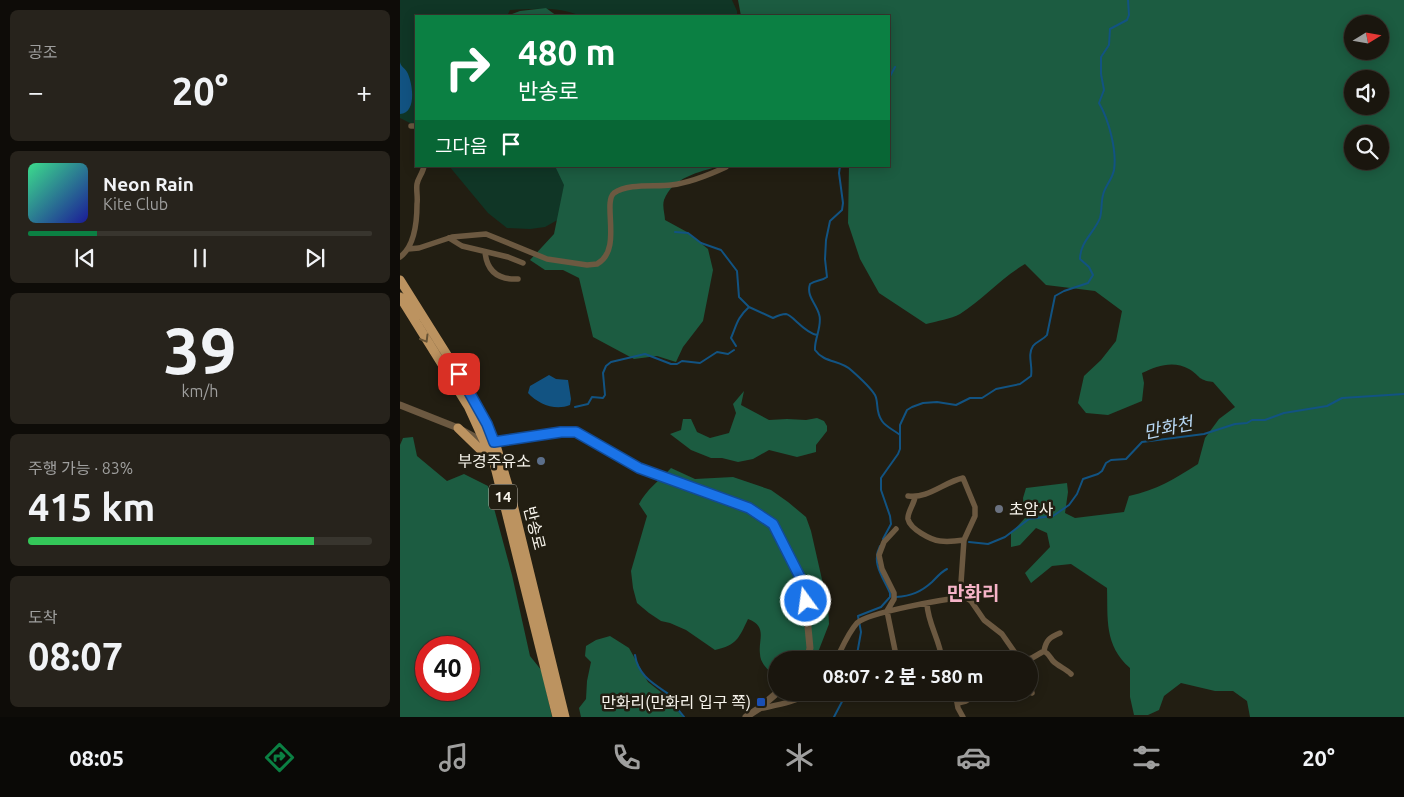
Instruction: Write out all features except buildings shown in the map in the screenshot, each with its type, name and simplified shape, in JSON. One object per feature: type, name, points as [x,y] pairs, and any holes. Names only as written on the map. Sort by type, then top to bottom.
[{"type":"main road","name":"반송로","points":[[400,280],[464,383],[487,424],[494,463],[557,717]]},
{"type":"main road","name":"반송로","points":[[400,297],[490,442],[510,492],[565,717]]},
{"type":"main road","points":[[458,428],[470,428],[475,420]]},
{"type":"main road","points":[[458,428],[494,463]]},
{"type":"street","points":[[400,258],[408,248],[416,218],[418,182],[424,167]]},
{"type":"street","points":[[408,248],[419,248],[449,238],[486,234],[547,259],[587,265],[597,264],[605,256],[612,237],[610,198],[614,193],[619,190],[645,186],[678,184],[726,167]]},
{"type":"street","points":[[449,238],[462,246],[508,257],[523,263]]},
{"type":"street","points":[[485,252],[486,258],[495,273],[500,277],[518,278]]},
{"type":"street","points":[[400,405],[490,442],[561,432],[576,432],[639,468],[749,508],[773,524],[804,585],[809,651]]},
{"type":"street","points":[[908,496],[915,497],[930,492],[950,481],[963,478],[975,507],[975,516],[964,540],[960,597]]},
{"type":"street","points":[[915,497],[914,504],[908,512],[909,522],[914,528],[940,541],[964,540]]},
{"type":"street","points":[[894,651],[887,611],[894,597],[893,590],[882,569],[879,555],[884,542],[896,529]]},
{"type":"street","points":[[841,651],[859,622],[866,617],[887,611],[966,597],[984,620],[1002,634],[1014,651]]},
{"type":"street","points":[[927,604],[928,617],[941,651]]},
{"type":"street","points":[[1038,654],[1044,651],[1046,642],[1052,635],[1060,633]]},
{"type":"street","points":[[1044,651],[1050,655],[1054,662],[1063,666],[1071,674]]},
{"type":"street","points":[[746,717],[768,701]]},
{"type":"street","points":[[774,701],[776,706]]},
{"type":"street","points":[[758,709],[794,701]]},
{"type":"street","points":[[963,717],[958,708],[958,703],[966,701]]},
{"type":"green space","points":[[400,0],[732,0],[737,11],[737,15],[577,15],[555,9],[537,9],[510,10],[508,15],[415,15],[415,126],[400,118]]},
{"type":"green space","points":[[738,0],[1404,0],[1404,717],[1250,717],[1247,701],[1233,691],[1215,691],[1181,683],[1164,696],[1159,710],[1148,715],[1134,715],[1130,697],[1130,668],[1116,650],[1109,631],[1107,588],[1071,564],[1052,566],[1031,583],[1025,573],[1050,547],[1047,533],[1036,528],[1020,545],[1011,547],[1011,533],[1025,518],[1023,498],[1026,488],[1067,483],[1068,492],[1065,513],[1075,518],[1124,512],[1129,496],[1157,487],[1198,464],[1205,438],[1219,419],[1235,407],[1213,382],[1202,379],[1193,371],[1183,366],[1171,364],[1159,366],[1142,373],[1144,383],[1142,401],[1108,415],[1086,413],[1078,403],[1084,376],[1101,360],[1116,341],[1122,311],[1095,291],[1046,285],[1025,264],[960,314],[926,324],[879,293],[860,259],[848,223],[849,167],[890,167],[890,15],[741,15]]},
{"type":"green space","points":[[546,8],[556,15],[510,15],[520,11]]},
{"type":"green space","points":[[450,167],[560,167],[570,188],[570,213],[545,227],[530,229],[507,228],[488,213]]},
{"type":"green space","points":[[555,167],[716,167],[695,173],[680,181],[668,192],[664,200],[665,220],[687,232],[708,249],[713,270],[703,321],[683,347],[676,362],[657,356],[634,359],[593,337],[579,278],[563,270],[545,270],[530,260],[554,234],[564,185]]},
{"type":"green space","points":[[744,391],[741,405],[769,420],[806,420],[817,418],[824,421],[827,431],[816,445],[816,452],[797,457],[769,450],[753,459],[738,462],[722,458],[711,458],[691,450],[670,434],[681,430],[683,419],[691,419],[697,432],[710,438],[729,433],[736,413],[733,404]]},
{"type":"green space","points":[[413,437],[417,456],[447,481],[464,474],[488,486],[512,575],[530,656],[542,671],[552,717],[400,717],[400,445],[403,438]]},
{"type":"green space","points":[[671,468],[695,479],[733,477],[771,490],[806,517],[828,606],[829,624],[818,651],[768,651],[768,669],[760,657],[761,634],[758,625],[754,622],[748,619],[733,643],[715,650],[686,630],[661,621],[637,603],[631,571],[647,516],[639,504],[649,490]]},
{"type":"green space","points":[[610,636],[629,648],[648,682],[662,693],[683,717],[581,717],[579,708],[586,699],[591,662],[585,656],[586,646],[596,640]]},
{"type":"water","points":[[400,62],[409,77],[412,97],[409,109],[400,114]]},
{"type":"water","points":[[549,375],[556,379],[568,380],[570,405],[553,407],[542,403],[528,393],[530,386]]},
{"type":"waterway","points":[[883,539],[891,524],[881,490],[881,478],[900,449],[900,425],[907,410],[923,403],[937,402],[956,405],[970,398],[982,398],[996,389],[1020,384],[1031,376],[1031,349],[1047,335],[1055,296],[1088,283],[1093,275],[1089,267],[1080,259],[1081,253],[1082,248],[1100,218],[1103,195],[1113,174],[1115,162],[1111,136],[1099,103],[1104,90],[1101,74],[1101,57],[1109,45],[1110,29],[1127,20],[1129,15],[1128,0]]},
{"type":"waterway","points":[[890,76],[895,67]]},
{"type":"waterway","points":[[840,167],[843,203],[842,210],[830,221],[826,240],[825,259],[827,277],[810,284],[809,288],[810,296],[820,318],[815,350],[823,357],[847,367],[864,382],[875,395],[882,421],[900,435]]},
{"type":"waterway","points":[[675,232],[688,233],[701,243],[721,250],[737,271],[739,297],[749,307]]},
{"type":"waterway","points":[[736,346],[731,338],[740,318],[749,307],[773,318],[783,314],[789,315],[807,331],[817,335]]},
{"type":"waterway","points":[[575,407],[588,404],[592,397],[603,398],[605,395],[603,373],[606,366],[611,362],[645,354],[671,364],[677,364],[682,361],[700,363],[717,352],[728,354],[734,350]]},
{"type":"waterway","name":"만화천","points":[[969,542],[988,544],[1005,537],[1029,519],[1053,516],[1069,505],[1077,494],[1083,479],[1098,474],[1106,463],[1111,460],[1126,459],[1142,442],[1204,434],[1252,420],[1265,420],[1284,413],[1327,406],[1342,398],[1404,394]]},
{"type":"waterway","points":[[880,546],[877,564],[890,597]]},
{"type":"waterway","name":"만화천","points":[[896,597],[920,591],[947,569]]},
{"type":"waterway","name":"만화천","points":[[858,651],[861,632],[858,616],[881,607],[890,597]]},
{"type":"waterway","points":[[635,655],[639,669],[648,679],[670,695],[675,706],[684,717]]},
{"type":"waterway","name":"만화천","points":[[834,717],[842,701]]},
{"type":"place","name":"부경주유소","points":[[541,461]]},
{"type":"place","name":"초암사","points":[[999,509]]},
{"type":"place","name":"만화리(만화리 입구 쪽)","points":[[761,702]]},
{"type":"district","name":"만화리","points":[[973,593]]},
{"type":"route","points":[[459,374],[487,424],[494,442],[561,432],[576,432],[639,468],[749,508],[773,524],[804,585],[806,601]]}]
